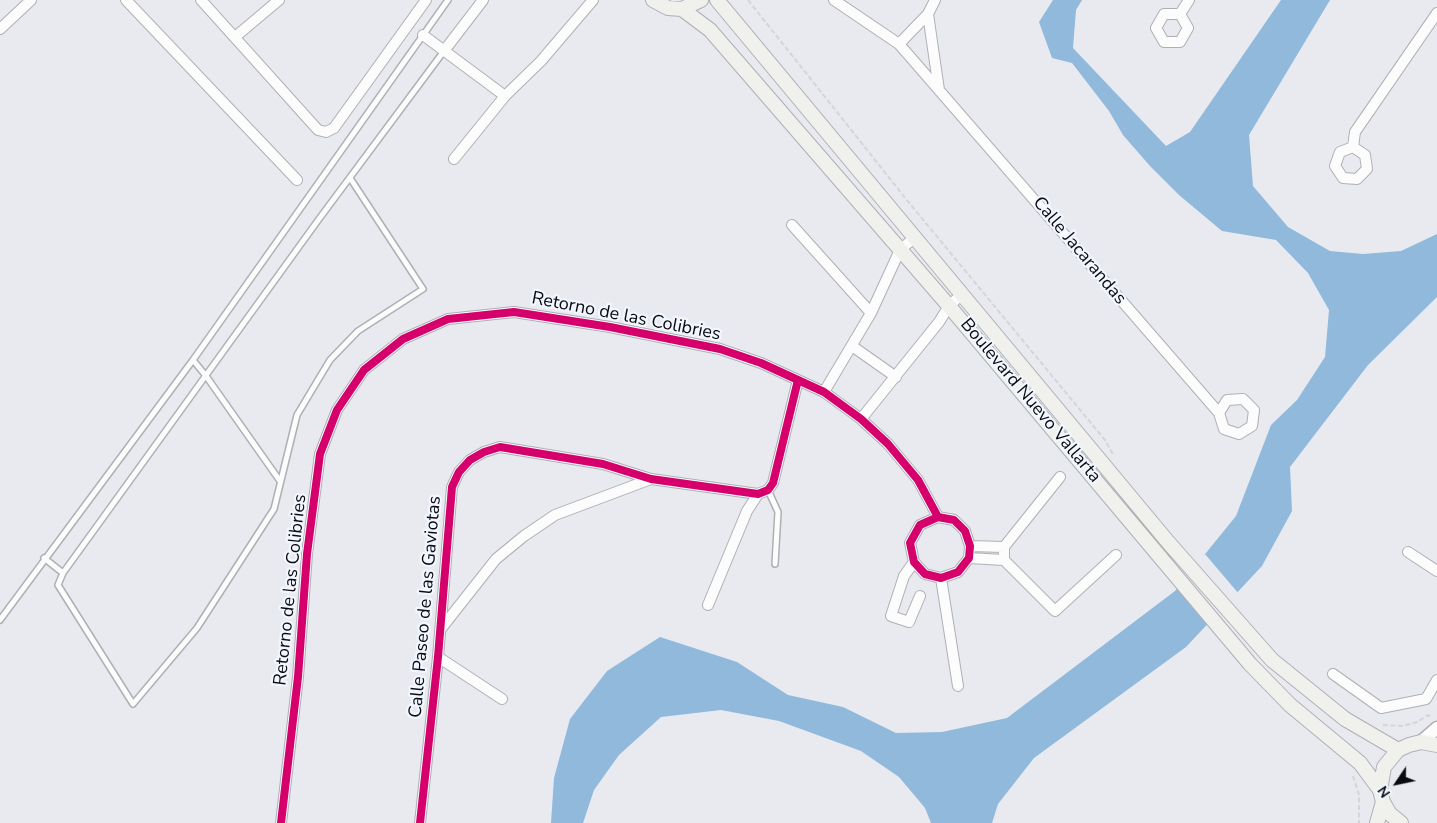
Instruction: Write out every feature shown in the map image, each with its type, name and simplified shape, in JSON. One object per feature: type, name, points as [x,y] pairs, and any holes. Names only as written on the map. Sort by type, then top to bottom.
[{"type":"main road","name":"Boulevard Nuevo Vallarta","points":[[653,0],[668,8],[682,9],[710,30],[949,306],[1250,664],[1290,705],[1360,763],[1382,796],[1390,814],[1401,823]]},
{"type":"main road","points":[[682,9],[701,0]]},
{"type":"main road","name":"Boulevard Nuevo Vallarta","points":[[718,0],[1168,542],[1272,660],[1345,719],[1398,750]]},
{"type":"main road","points":[[1377,823],[1382,796],[1384,768],[1398,750],[1421,742],[1437,745]]},
{"type":"street","points":[[0,29],[31,0]]},
{"type":"street","points":[[126,0],[297,180]]},
{"type":"street","points":[[201,0],[318,130],[326,132],[334,128],[426,0]]},
{"type":"street","points":[[235,37],[279,0]]},
{"type":"street","points":[[444,52],[483,0]]},
{"type":"street","points":[[454,159],[505,96],[541,61],[593,0]]},
{"type":"street","points":[[834,0],[899,44],[928,14],[935,0]]},
{"type":"street","points":[[1180,14],[1190,0]]},
{"type":"street","points":[[1353,147],[1355,132],[1437,13]]},
{"type":"street","points":[[928,14],[940,90]]},
{"type":"street","points":[[422,35],[505,96]]},
{"type":"street","name":"Calle Jacarandas","points":[[899,44],[1219,414]]},
{"type":"street","points":[[792,225],[871,313]]},
{"type":"street","points":[[824,392],[871,313],[900,250],[914,238]]},
{"type":"street","points":[[861,419],[896,377],[949,306],[962,294]]},
{"type":"street","name":"Retorno de las Colibries","points":[[281,823],[298,677],[307,554],[320,454],[337,410],[364,370],[403,339],[448,319],[514,312],[720,349],[761,363],[824,392],[861,419],[888,444],[918,480],[938,517]]},
{"type":"street","points":[[852,346],[896,377]]},
{"type":"street","points":[[708,605],[747,511],[773,483],[798,380]]},
{"type":"street","name":"Calle Paseo de las Gaviotas","points":[[420,823],[438,657],[452,487],[458,472],[470,460],[484,452],[500,447],[603,464],[650,479],[763,492]]},
{"type":"street","points":[[1004,560],[1004,547],[1060,477]]},
{"type":"street","name":"Calle Paseo de las Gaviotas","points":[[440,630],[496,560],[524,536],[555,515],[650,479]]},
{"type":"street","points":[[938,517],[954,520],[965,531],[970,546],[969,558],[958,572],[941,578],[925,574],[914,562],[910,542],[920,525],[938,517]]},
{"type":"street","points":[[970,546],[1004,547]]},
{"type":"street","points":[[1408,552],[1437,571]]},
{"type":"street","points":[[969,558],[1004,560],[1055,611],[1116,555]]},
{"type":"street","points":[[914,562],[904,576],[891,616],[909,622],[920,596]]},
{"type":"street","points":[[941,578],[958,686]]},
{"type":"street","points":[[438,657],[502,699]]},
{"type":"street","points":[[1333,674],[1381,708],[1426,699],[1437,680]]},
{"type":"street","points":[[1421,742],[1437,728]]},
{"type":"lane","points":[[0,620],[44,558],[193,360],[448,0]]},
{"type":"lane","points":[[350,178],[423,289],[358,331],[336,352],[301,406],[274,509],[246,554],[230,573],[197,628],[133,704],[58,585],[63,574],[350,178],[444,52]]},
{"type":"lane","points":[[193,360],[280,481]]},
{"type":"lane","points":[[763,492],[778,512],[775,564]]},
{"type":"lane","points":[[44,558],[63,574]]},
{"type":"path","points":[[748,0],[906,199],[1105,440],[1118,463]]},
{"type":"path","points":[[1388,727],[1417,722],[1428,715],[1437,723]]},
{"type":"water","points":[[1053,0],[1082,0],[1076,10],[1073,48],[1166,146],[1190,132],[1281,0],[1330,0],[1249,135],[1253,186],[1288,227],[1330,251],[1363,254],[1401,251],[1437,234],[1437,297],[1368,365],[1290,467],[1292,511],[1262,566],[1186,647],[1034,758],[998,804],[992,823],[931,823],[925,808],[899,777],[861,751],[779,721],[721,710],[661,717],[619,755],[594,790],[583,823],[551,823],[554,778],[570,719],[607,671],[660,637],[737,662],[788,695],[843,707],[896,733],[942,732],[1007,718],[1175,591],[1236,516],[1271,425],[1297,400],[1325,357],[1329,310],[1308,273],[1276,240],[1222,231],[1179,195],[1150,166],[1123,135],[1109,111],[1072,63],[1052,58],[1039,22]]},
{"type":"pier","points":[[1205,554],[1239,594],[1219,616],[1184,575]]},
{"type":"cycle path","points":[[281,823],[298,677],[307,554],[320,454],[337,410],[364,370],[403,339],[448,319],[514,312],[610,327],[720,349],[761,363],[824,392],[861,419],[888,444],[918,480],[938,517],[954,520],[965,531],[970,546],[969,558],[958,572],[941,578],[925,574],[914,562],[910,543],[920,525],[938,517]]},
{"type":"cycle path","points":[[420,823],[438,657],[452,487],[459,472],[470,460],[484,452],[500,447],[603,464],[651,479],[758,494],[768,490],[773,483],[798,380]]}]
